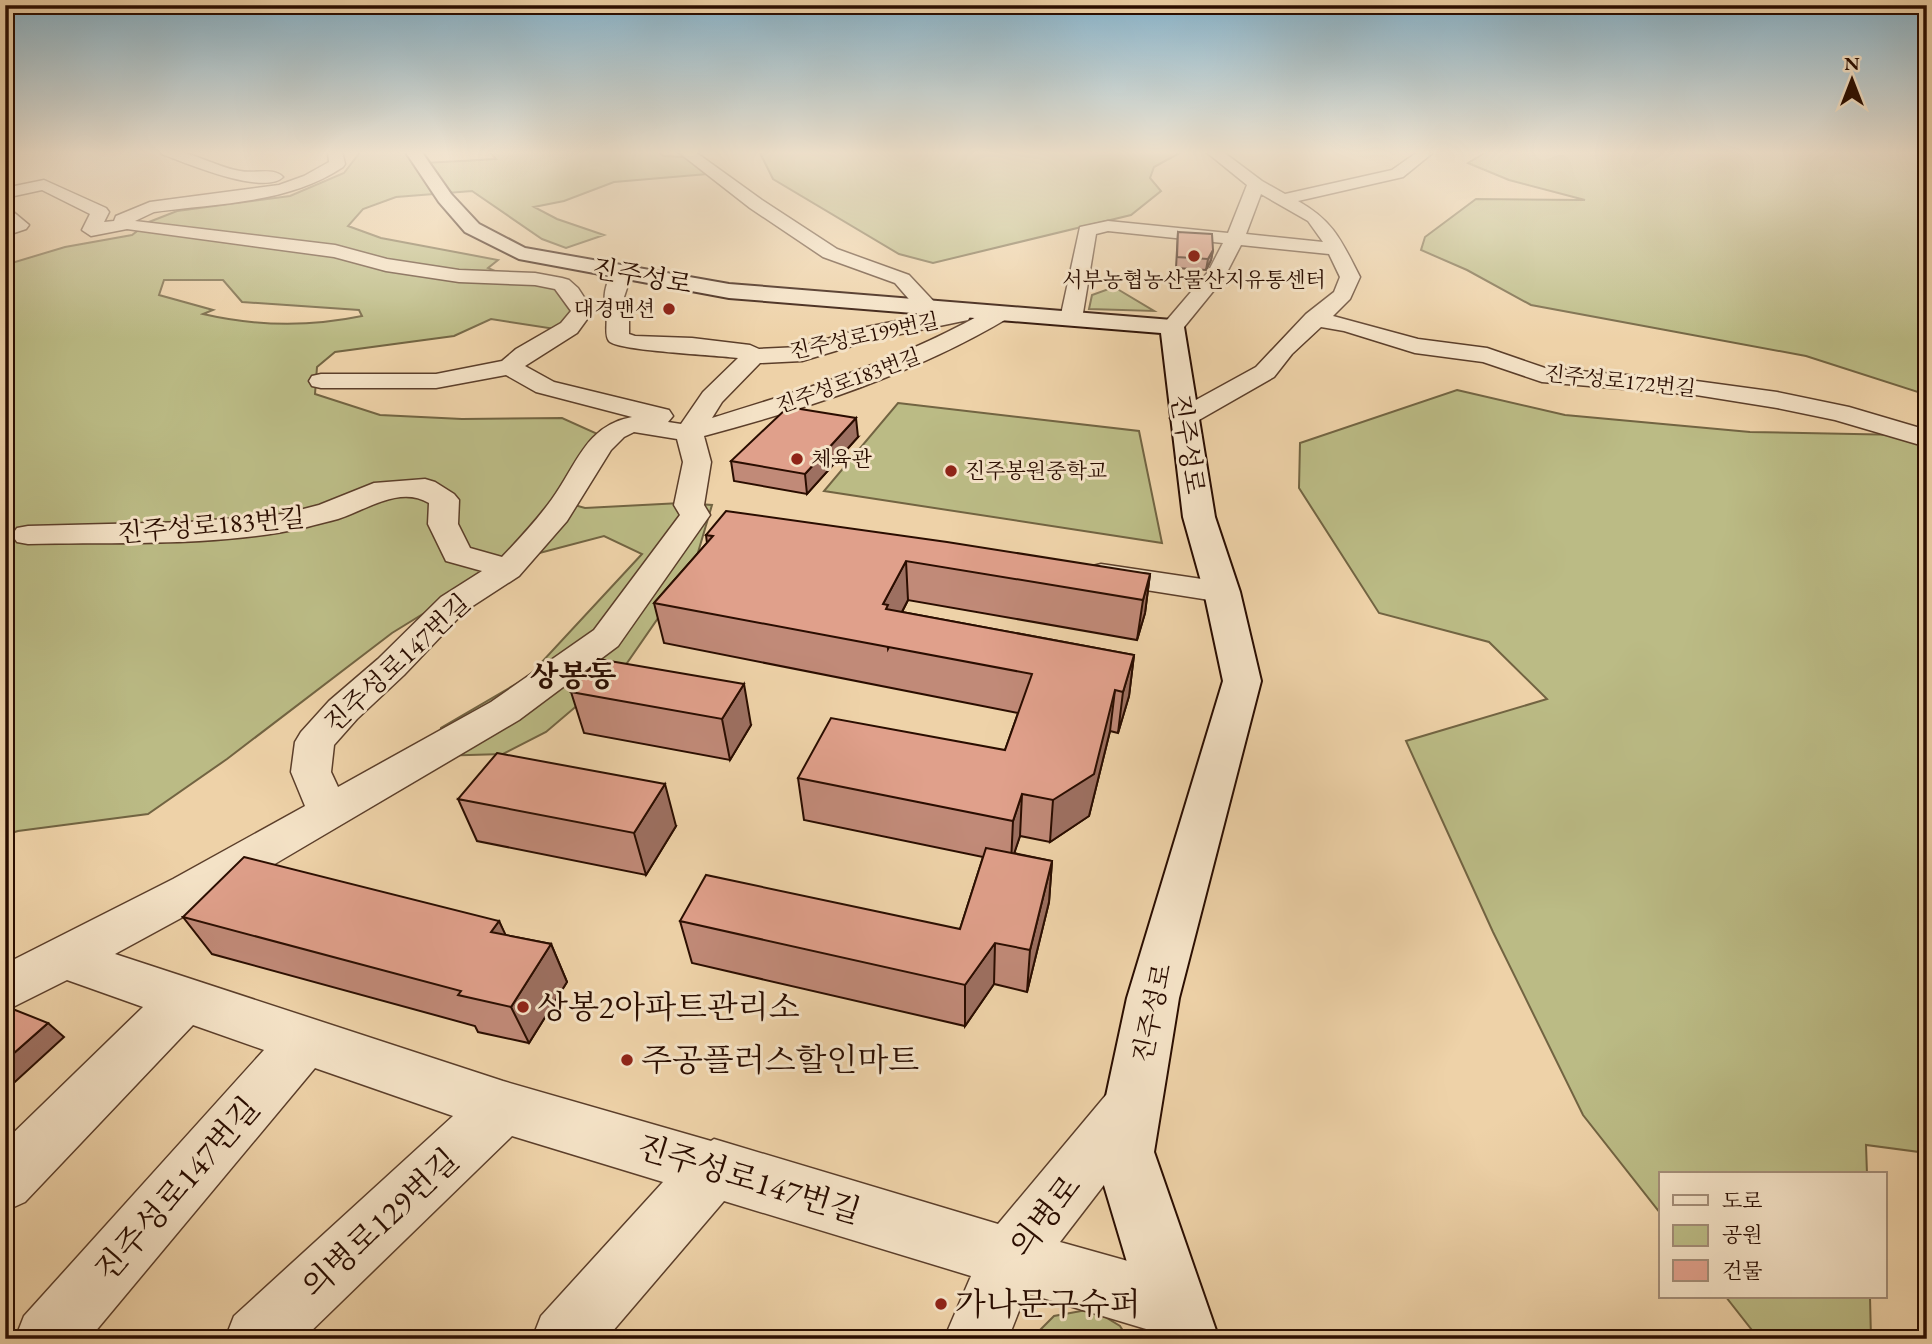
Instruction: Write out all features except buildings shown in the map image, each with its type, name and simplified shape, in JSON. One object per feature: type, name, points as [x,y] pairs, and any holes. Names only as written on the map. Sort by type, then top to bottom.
[{"type":"main road","name":"진주성로","points":[[459,214],[472,228],[519,253],[729,291],[1172,327],[1199,517],[1222,592],[1242,681],[1153,998],[1125,1152],[1182,1333]]},
{"type":"street","points":[[5,214],[20,225],[5,232]]},
{"type":"street","points":[[99,214],[91,230],[127,225],[335,251],[386,265],[459,276],[535,279],[562,284],[582,311],[569,328],[524,354],[510,367],[436,381],[321,381]]},
{"type":"street","points":[[127,225],[122,220],[136,214]]},
{"type":"street","points":[[771,214],[830,253],[902,279],[928,307]]},
{"type":"street","points":[[1172,327],[1217,274],[1244,214]]},
{"type":"street","points":[[1183,418],[1265,372],[1314,319],[1343,295],[1350,277],[1329,234],[1308,214]]},
{"type":"street","points":[[1070,320],[1087,231],[1108,226],[1234,239],[1341,258]]},
{"type":"street","name":"진주성로199번길","points":[[622,273],[613,297],[618,318],[618,338],[632,343],[692,345],[750,352],[750,356],[802,354],[845,343],[867,334],[989,312]]},
{"type":"street","name":"진주성로183번길","points":[[28,535],[189,531],[285,523],[329,512],[374,492],[425,488],[444,500],[443,524],[457,554],[508,569],[542,533],[570,495],[599,446],[616,430],[631,423],[689,432],[802,400],[887,370],[961,338],[989,312]]},
{"type":"street","name":"진주성로172번길","points":[[1314,319],[1348,325],[1415,346],[1487,355],[1542,375],[1696,388],[1777,400],[1840,413],[1927,439]]},
{"type":"street","points":[[689,432],[712,397],[749,361],[750,356]]},
{"type":"street","points":[[5,989],[190,892],[505,711],[606,638],[708,517],[689,505],[697,462],[689,432],[654,413],[545,387],[510,367]]},
{"type":"street","name":"진주성로147번길","points":[[329,812],[311,772],[315,742],[343,710],[391,667],[453,604],[508,569]]},
{"type":"street","points":[[1073,570],[1222,592]]},
{"type":"street","name":"진주성로147번길","points":[[65,959],[503,1107],[1167,1304],[1182,1333]]},
{"type":"street","points":[[5,1182],[185,999]]},
{"type":"street","name":"진주성로147번길","points":[[47,1339],[306,1040]]},
{"type":"street","name":"의병로","points":[[976,1339],[1010,1257],[1133,1104]]},
{"type":"street","name":"의병로129번길","points":[[257,1339],[503,1107]]},
{"type":"street","points":[[564,1339],[714,1168]]},
{"type":"green space","points":[[170,214],[359,214],[348,226],[381,238],[498,260],[488,268],[518,281],[566,288],[591,315],[568,331],[491,319],[454,336],[335,352],[317,367],[315,394],[380,415],[462,419],[562,418],[611,440],[560,501],[585,508],[681,503],[712,505],[694,566],[627,663],[546,732],[503,754],[436,756],[441,728],[528,677],[642,554],[604,536],[509,561],[392,633],[227,759],[148,814],[5,835],[5,265],[65,247],[132,235],[149,222]],"holes":[[[164,280],[223,280],[242,302],[359,310],[362,316],[282,324],[242,321],[203,314],[213,310],[159,295]]]},
{"type":"green space","points":[[505,214],[547,214],[604,235],[566,248],[542,239]]},
{"type":"green space","points":[[831,214],[1133,214],[933,263],[899,254]]},
{"type":"green space","points":[[1456,214],[1927,214],[1927,395],[1806,356],[1531,305],[1467,270],[1421,250],[1425,237]]},
{"type":"green space","points":[[1114,287],[1154,311],[1089,309],[1092,295]]},
{"type":"green space","points":[[1457,390],[1565,415],[1750,432],[1904,435],[1927,439],[1927,1153],[1866,1145],[1867,1172],[1659,1172],[1659,1211],[1583,1115],[1493,932],[1406,741],[1547,699],[1489,642],[1379,613],[1299,488],[1300,443]]},
{"type":"green space","points":[[898,403],[1139,431],[1162,543],[824,491]]},
{"type":"green space","points":[[1727,1298],[1870,1298],[1871,1339],[1759,1339]]},
{"type":"green space","points":[[1092,1309],[1120,1326],[1128,1339],[1031,1339],[1054,1316]]},
{"type":"place","name":"서부농협농산물산지유통센터","points":[[1194,256]]},
{"type":"place","name":"대경맨션","points":[[669,309]]},
{"type":"place","name":"체육관","points":[[797,459]]},
{"type":"place","name":"진주봉원중학교","points":[[951,471]]},
{"type":"place","name":"상봉2아파트관리소","points":[[523,1007]]},
{"type":"place","name":"주공플러스할인마트","points":[[627,1060]]},
{"type":"place","name":"가나문구슈퍼","points":[[941,1304]]},
{"type":"district","name":"상봉동","points":[[573,676]]}]
